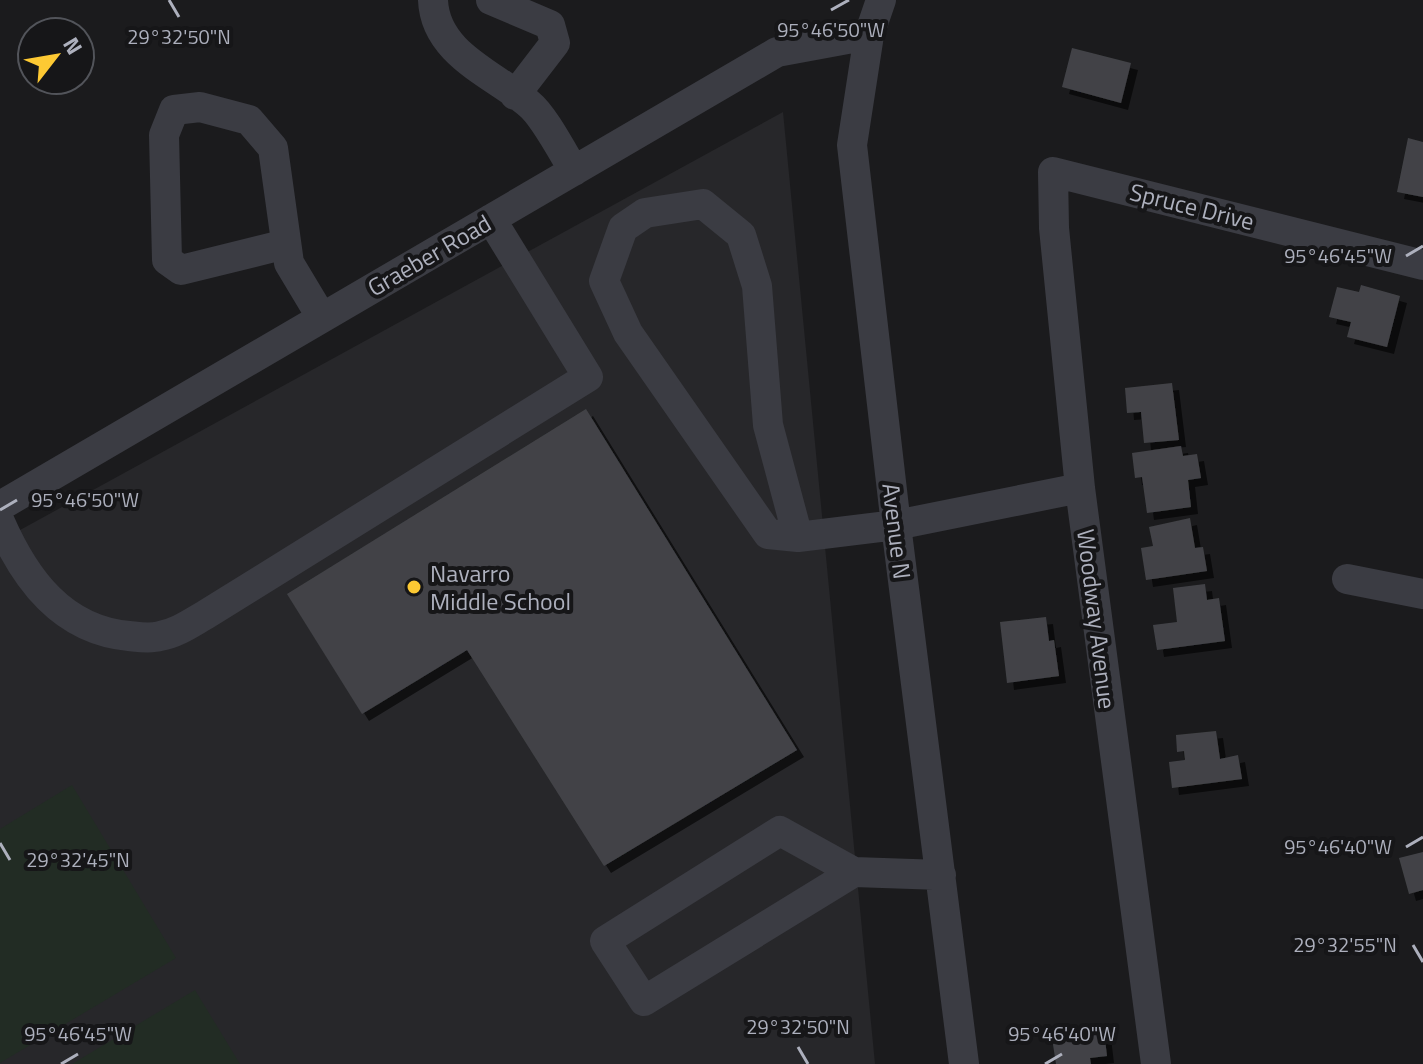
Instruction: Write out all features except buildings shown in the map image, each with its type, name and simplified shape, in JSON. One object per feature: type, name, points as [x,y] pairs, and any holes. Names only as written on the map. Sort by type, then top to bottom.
[{"type":"street","points":[[433,0],[434,16],[455,50],[532,106],[574,171]]},
{"type":"street","points":[[491,0],[550,25],[555,43],[515,95]]},
{"type":"street","name":"Avenue N","points":[[881,0],[869,35],[852,145],[964,1064]]},
{"type":"street","name":"Graeber Road","points":[[0,506],[777,52],[869,35]]},
{"type":"street","points":[[286,244],[181,270],[167,260],[164,135],[174,110],[200,107],[249,120],[273,148],[289,263],[322,318]]},
{"type":"street","name":"Spruce Drive","points":[[1053,172],[1423,265]]},
{"type":"street","name":"Woodway Avenue","points":[[1053,172],[1054,228],[1080,488],[1156,1064]]},
{"type":"street","points":[[798,537],[768,425],[757,286],[741,235],[703,204],[645,213],[623,228],[604,281],[628,333],[768,534],[798,537],[896,525],[1080,488]]},
{"type":"street","points":[[0,522],[12,550],[35,586],[68,616],[113,635],[159,637],[179,630],[588,377],[491,219]]},
{"type":"street","points":[[1347,579],[1423,594]]},
{"type":"street","points":[[854,872],[644,1001],[605,941],[780,831],[854,872],[941,875]]},
{"type":"shaded area","name":"Navarro Middle School","points":[[783,112],[875,1064],[0,1064],[0,541]]},
{"type":"shaded area","points":[[72,785],[176,958],[0,1063],[0,829]]},
{"type":"shaded area","points":[[195,990],[240,1064],[72,1064]]},
{"type":"place","name":"Navarro Middle School","points":[[414,587]]}]
